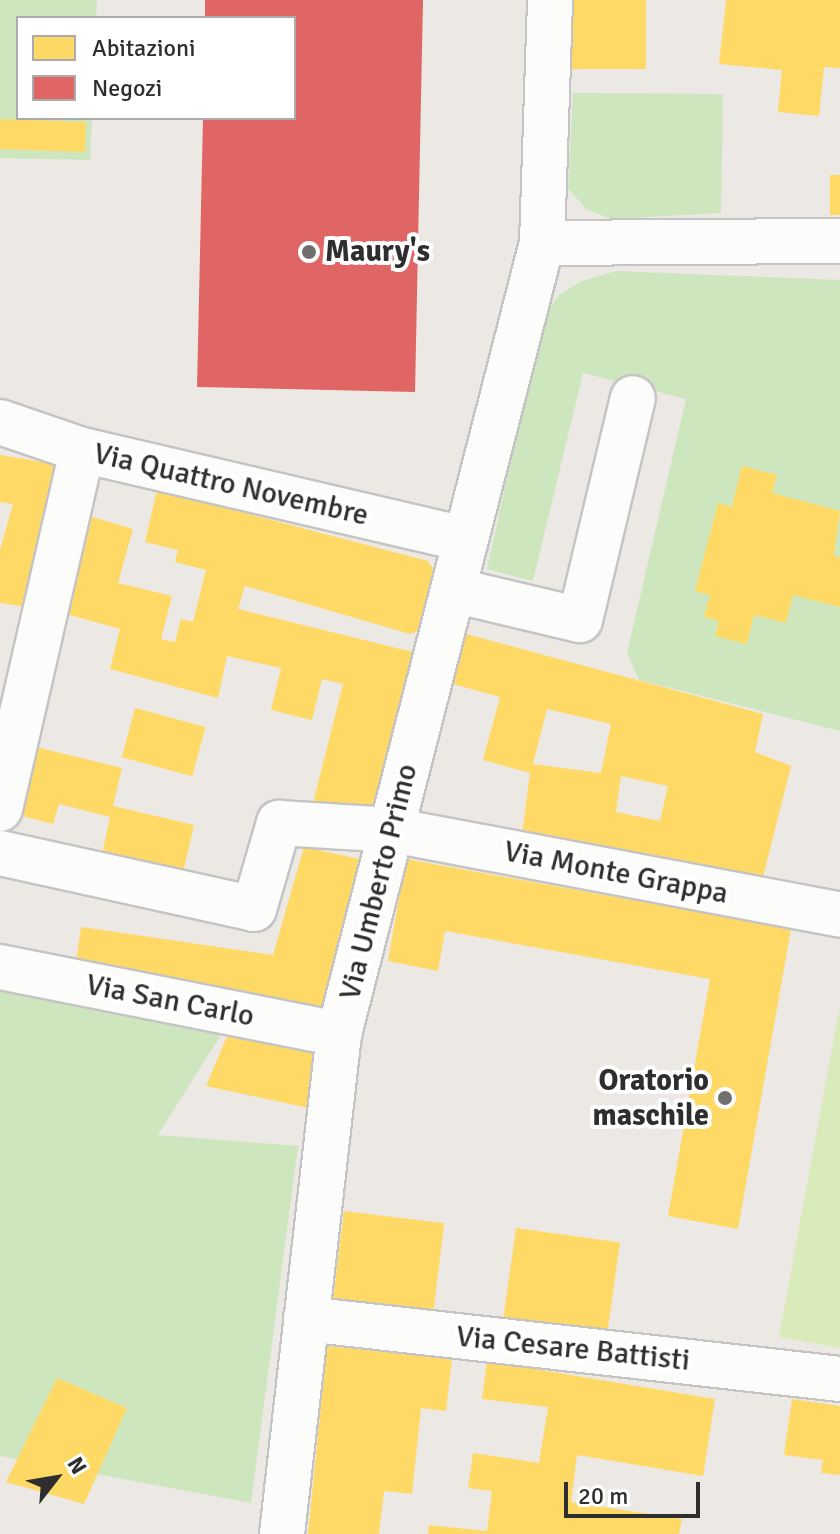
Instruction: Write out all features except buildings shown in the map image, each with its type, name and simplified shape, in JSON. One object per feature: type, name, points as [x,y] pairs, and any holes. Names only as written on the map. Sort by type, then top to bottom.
[{"type":"street","name":"Via Umberto Primo","points":[[282,1534],[339,1034],[542,243],[550,0]]},
{"type":"street","points":[[542,243],[840,241]]},
{"type":"street","points":[[453,590],[580,620],[633,398]]},
{"type":"street","name":"Via Quattro Novembre","points":[[0,422],[82,450],[465,539]]},
{"type":"street","points":[[0,809],[82,450]]},
{"type":"street","name":"Via Monte Grappa","points":[[0,853],[254,909],[279,823],[392,830],[840,915]]},
{"type":"street","name":"Via San Carlo","points":[[0,967],[339,1034]]},
{"type":"street","name":"Via Cesare Battisti","points":[[306,1319],[840,1379]]},
{"type":"green space","points":[[0,0],[97,0],[96,16],[16,16],[16,120],[92,120],[90,160],[0,158]]},
{"type":"green space","points":[[573,93],[723,94],[721,213],[611,219],[586,209],[568,188]]},
{"type":"green space","points":[[616,271],[840,280],[840,731],[639,680],[627,653],[686,399],[583,373],[533,581],[487,569],[542,319],[560,294],[582,281]]},
{"type":"green space","points":[[0,986],[222,1033],[158,1135],[298,1146],[251,1503],[0,1456]]},
{"type":"green space","points":[[840,1005],[840,1348],[779,1337]]},
{"type":"place","name":"Maury's","points":[[309,252]]},
{"type":"place","name":"Oratorio maschile","points":[[725,1098]]}]
